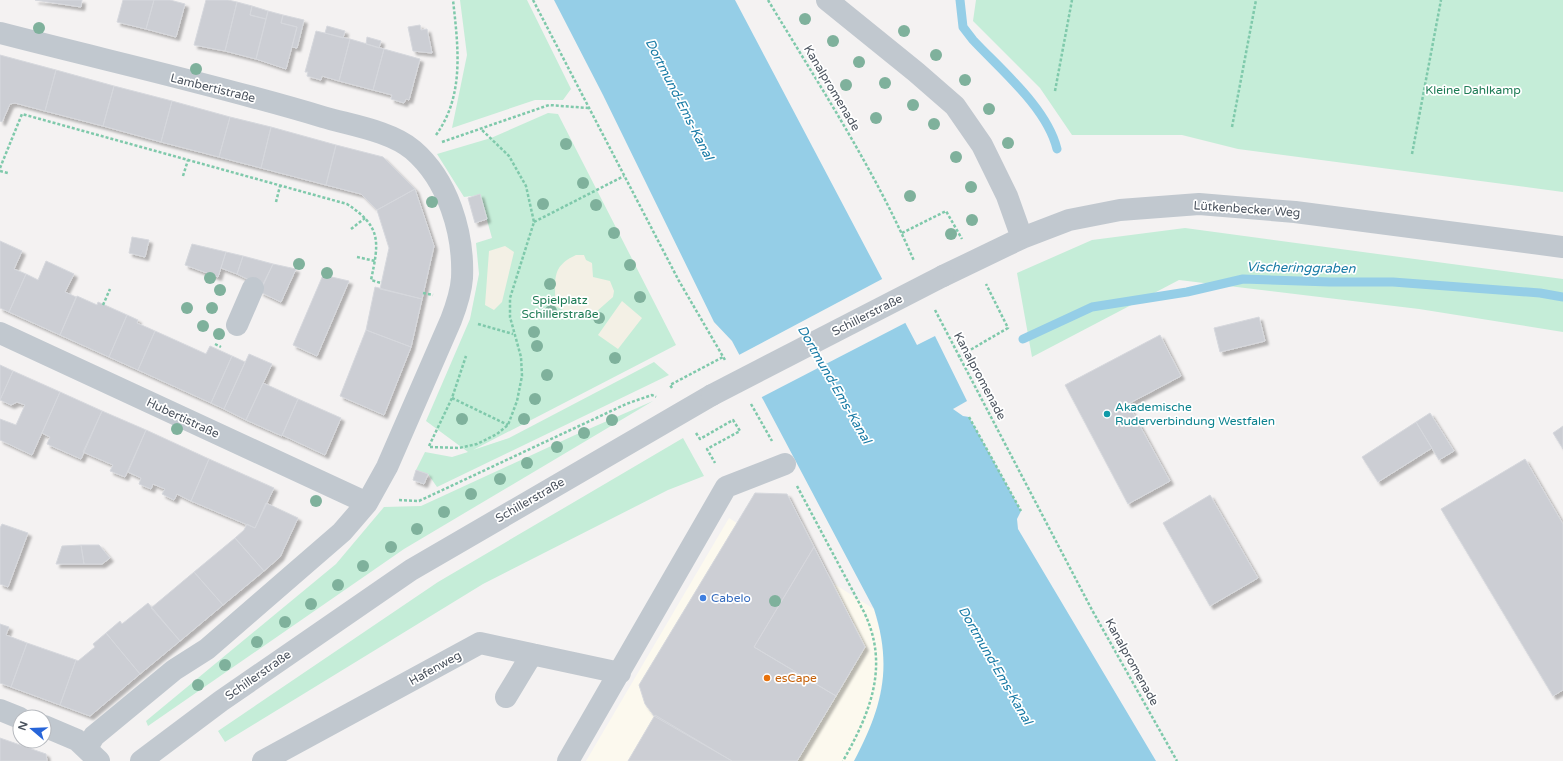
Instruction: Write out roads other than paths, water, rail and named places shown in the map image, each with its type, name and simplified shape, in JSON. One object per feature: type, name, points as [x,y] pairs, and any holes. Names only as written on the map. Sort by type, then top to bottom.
[{"type":"street","points":[[827,0],[916,72],[955,106],[982,145],[1007,196],[1022,238]]},
{"type":"street","name":"Lambertistraße","points":[[0,33],[322,116],[380,134],[402,142],[420,157],[440,181],[449,204],[460,244],[462,280],[458,300],[451,320],[387,467],[367,503]]},
{"type":"street","name":"Lütkenbecker Weg","points":[[943,276],[1022,238],[1069,220],[1120,210],[1199,204],[1295,212],[1563,247]]},
{"type":"street","name":"Schillerstraße","points":[[153,758],[221,701],[411,570],[683,410],[943,276]]},
{"type":"street","points":[[237,325],[253,288]]},
{"type":"street","name":"Hubertistraße","points":[[0,333],[367,503]]},
{"type":"street","points":[[568,761],[726,487],[785,464]]},
{"type":"street","points":[[93,754],[94,736],[174,670],[207,649],[342,532],[367,503]]},
{"type":"street","name":"Hafenweg","points":[[263,761],[480,643],[620,673]]},
{"type":"street","points":[[506,697],[532,654]]},
{"type":"street","points":[[0,710],[12,715]]},
{"type":"street","points":[[52,729],[77,740],[93,754]]},
{"type":"water","name":"Dortmund-Ems-Kanal","points":[[554,0],[735,0],[917,345],[935,336],[967,401],[953,409],[963,416],[969,417],[1021,511],[1017,519],[1018,529],[1156,761],[854,761],[872,723],[882,687],[883,650],[880,630],[874,609],[732,341],[714,322],[603,95]]},
{"type":"waterway","points":[[960,0],[963,27],[973,40],[1022,90],[1033,104],[1044,119],[1052,134],[1057,149]]},
{"type":"waterway","name":"Vischeringgraben","points":[[1023,339],[1092,307],[1187,292],[1243,279],[1330,282],[1393,282],[1540,293],[1563,297]]},
{"type":"place","name":"Akademische Ruderverbindung Westfalen","points":[[1107,414]]},
{"type":"place","name":"Cabelo","points":[[703,598]]},
{"type":"place","name":"esCape","points":[[767,678]]},
{"type":"park label","name":"Kleine Dahlkamp","points":[[1473,90]]},
{"type":"park label","name":"Spielplatz Schillerstraße","points":[[560,307]]}]
